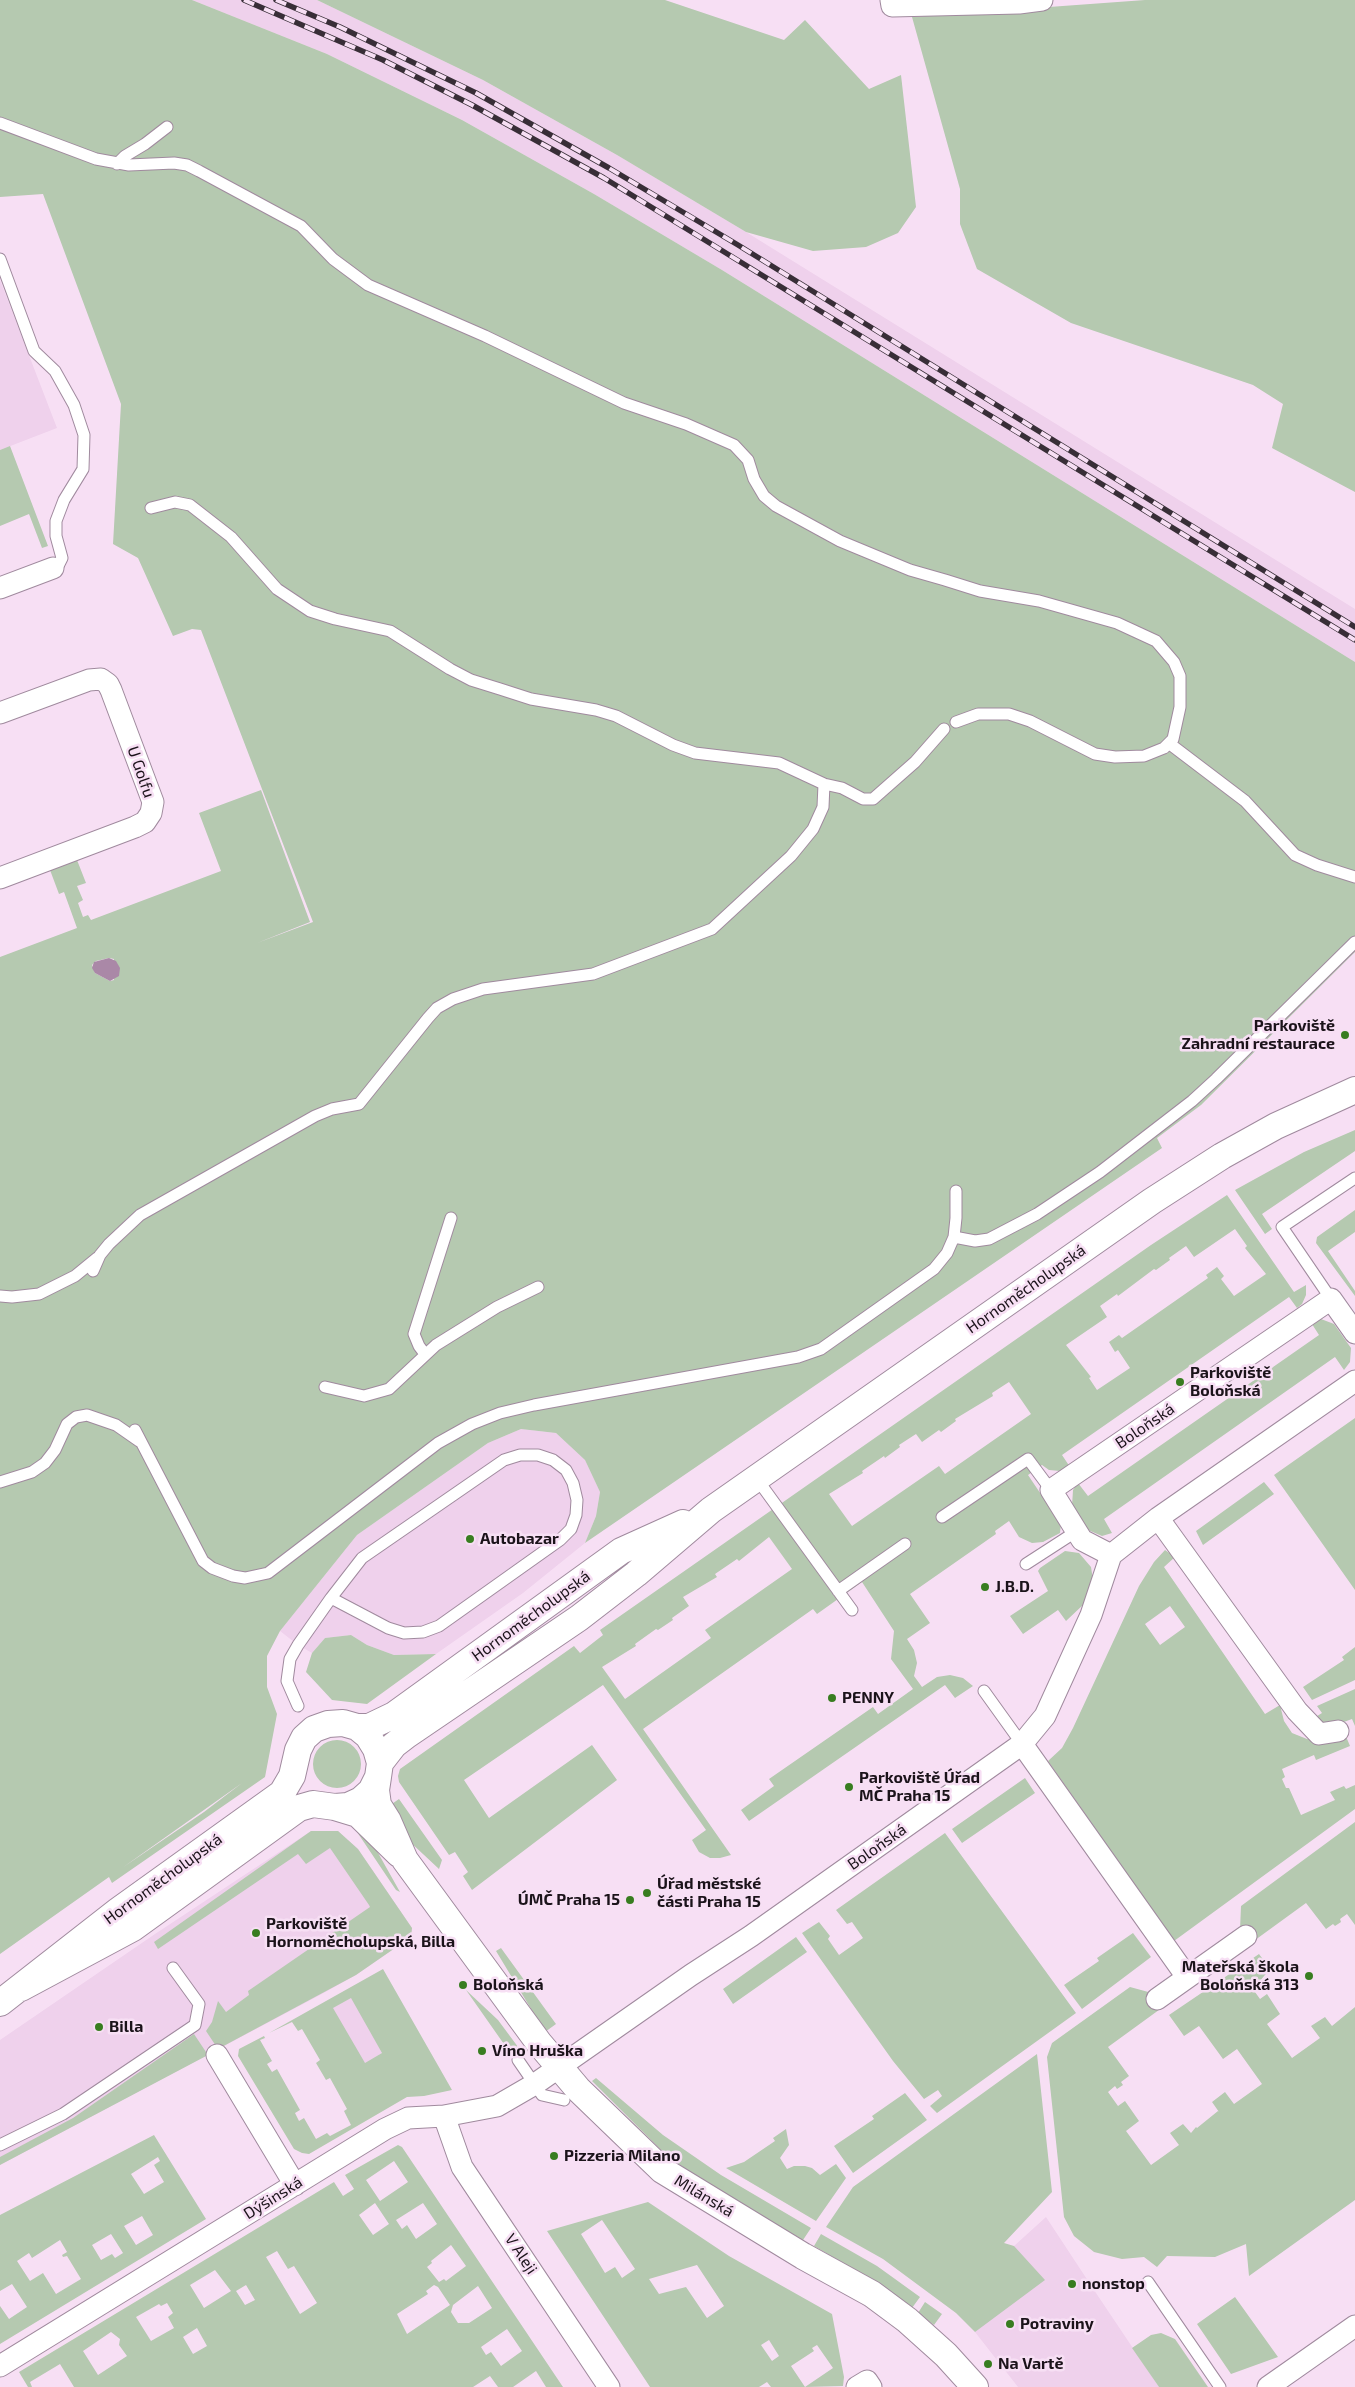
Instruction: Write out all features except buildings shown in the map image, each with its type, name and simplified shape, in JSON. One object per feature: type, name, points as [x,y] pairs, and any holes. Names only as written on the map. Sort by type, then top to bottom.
[{"type":"street","points":[[891,3],[1042,0]]},
{"type":"street","points":[[0,588],[53,568]]},
{"type":"street","name":"U Golfu","points":[[0,713],[90,680],[101,680],[108,684],[153,802],[151,813],[145,822],[135,828],[0,878]]},
{"type":"street","name":"Hornoměcholupská","points":[[21,1988],[133,1928],[299,1808],[348,1806],[361,1800],[371,1791],[389,1750],[579,1618],[636,1574],[711,1510],[1152,1201],[1222,1156],[1276,1126],[1355,1090]]},
{"type":"street","points":[[1331,1299],[1355,1332]]},
{"type":"street","name":"Boloňská","points":[[1051,1490],[1331,1299]]},
{"type":"street","points":[[1051,1490],[1082,1540],[1111,1556],[1158,1518],[1355,1381]]},
{"type":"street","name":"Hornoměcholupská","points":[[0,2003],[119,1910],[282,1793],[292,1776],[298,1750],[304,1738],[314,1730],[328,1724],[342,1723],[357,1728],[369,1727],[394,1715],[621,1551],[711,1510]]},
{"type":"street","points":[[1158,1518],[1297,1711],[1319,1734],[1338,1731]]},
{"type":"street","name":"Boloňská","points":[[558,2067],[751,1936],[1022,1744],[1045,1716],[1091,1615],[1111,1556]]},
{"type":"street","points":[[357,1728],[368,1736],[376,1749],[379,1770]]},
{"type":"street","points":[[1022,1744],[1187,1977]]},
{"type":"street","points":[[295,1763],[296,1776],[302,1788],[310,1798],[329,1806]]},
{"type":"street","name":"Milánská","points":[[379,1770],[376,1790],[378,1805],[388,1821],[405,1860]]},
{"type":"street","name":"Milánská","points":[[329,1806],[358,1814],[373,1831],[405,1860],[558,2067],[578,2089],[662,2170],[803,2256],[872,2294],[907,2320],[946,2355],[975,2387]]},
{"type":"street","points":[[1157,1999],[1246,1936]]},
{"type":"street","points":[[217,2055],[295,2185]]},
{"type":"street","name":"Dýšinská","points":[[0,2366],[385,2129],[408,2118],[444,2116],[497,2106],[535,2084],[558,2067]]},
{"type":"street","name":"V Aleji","points":[[444,2116],[462,2167],[609,2387]]},
{"type":"street","points":[[1268,2387],[1355,2326]]},
{"type":"street","points":[[857,2387],[867,2380],[871,2387]]},
{"type":"lane","points":[[0,123],[96,159],[117,164],[187,165],[301,226],[333,259],[368,285],[485,336],[624,403],[686,424],[734,445],[748,460],[754,479],[764,496],[776,506],[840,541],[910,570],[980,591],[1047,603],[1118,623],[1156,641],[1167,651],[1180,676],[1180,707],[1173,739],[1170,744],[1144,756],[1115,757],[1095,754],[1030,721],[1009,714],[978,714],[956,722]]},
{"type":"lane","points":[[117,164],[124,156],[145,144],[167,127]]},
{"type":"lane","points":[[0,259],[34,351],[56,371],[74,405],[84,435],[83,469],[64,500],[56,521],[56,536],[62,558],[59,564],[53,568]]},
{"type":"lane","points":[[151,508],[175,502],[190,505],[231,537],[277,590],[310,611],[390,631],[472,680],[531,699],[596,710],[616,716],[673,745],[695,753],[779,763],[824,784],[842,788],[863,799],[873,799],[907,769],[944,729]]},
{"type":"lane","points":[[1170,744],[1245,801],[1295,856],[1355,877]]},
{"type":"lane","points":[[0,1296],[26,1296],[51,1289],[75,1276],[100,1255],[121,1230],[162,1202],[316,1116],[332,1109],[359,1104],[428,1018],[438,1008],[453,999],[491,987],[546,982],[593,974],[712,929],[791,856],[813,829],[823,807],[824,784]]},
{"type":"lane","points":[[954,1237],[975,1241],[989,1238],[1037,1214],[1100,1172],[1192,1101],[1355,942]]},
{"type":"lane","points":[[1331,1299],[1282,1226],[1355,1178]]},
{"type":"lane","points":[[136,1430],[203,1561],[212,1568],[233,1576],[257,1576],[278,1567],[438,1443],[472,1424],[500,1413],[534,1405],[798,1357],[821,1349],[934,1269],[947,1252],[954,1237],[956,1191]]},
{"type":"lane","points":[[425,1354],[414,1334],[450,1218]]},
{"type":"lane","points":[[93,1271],[100,1255]]},
{"type":"lane","points":[[325,1387],[364,1396],[389,1388],[425,1354],[497,1307],[538,1287]]},
{"type":"lane","points":[[0,1482],[25,1474],[45,1463],[55,1450],[70,1420],[81,1415],[93,1416],[116,1425],[133,1436],[145,1449]]},
{"type":"lane","points":[[298,1706],[287,1681],[290,1659],[294,1650],[332,1598],[362,1558],[504,1460],[520,1455],[538,1456],[553,1460],[566,1470],[573,1483],[578,1500],[576,1515],[571,1529],[560,1540],[439,1626],[423,1632],[404,1633],[388,1628],[332,1598]]},
{"type":"lane","points":[[942,1517],[1028,1459],[1051,1490]]},
{"type":"lane","points":[[757,1479],[852,1610]]},
{"type":"lane","points":[[1026,1564],[1077,1531]]},
{"type":"lane","points":[[838,1591],[906,1544]]},
{"type":"lane","points":[[984,1691],[1022,1744]]},
{"type":"lane","points":[[0,2145],[63,2114],[195,2025],[199,2004],[173,1968]]},
{"type":"lane","points":[[518,2060],[542,2094],[564,2100]]},
{"type":"lane","points":[[1148,2282],[1220,2387]]},
{"type":"shaded area","points":[[192,0],[317,0],[483,80],[617,155],[746,232],[1355,609],[1355,662],[722,270],[594,194],[462,120],[327,54]]},
{"type":"shaded area","points":[[0,280],[57,428],[0,450]]},
{"type":"shaded area","points":[[109,958],[116,961],[120,968],[119,976],[110,981],[95,973],[92,968],[94,962]]},
{"type":"shaded area","name":"Autobazar","points":[[521,1429],[556,1433],[585,1460],[600,1492],[596,1516],[585,1543],[523,1593],[436,1654],[394,1655],[367,1645],[351,1635],[325,1638],[312,1653],[280,1631],[357,1535],[488,1443]]},
{"type":"shaded area","points":[[311,1831],[338,1831],[358,1849],[412,1928],[411,1937],[356,1975],[320,1995],[0,2165],[0,2040],[155,1934]]},
{"type":"shaded area","points":[[350,1989],[382,2053],[365,2064],[321,2005]]},
{"type":"shaded area","points":[[1046,2217],[1159,2387],[1018,2387],[975,2332],[1014,2246]]},
{"type":"green space","points":[[0,0],[192,0],[327,54],[462,120],[594,194],[722,270],[1355,662],[1355,952],[1201,1105],[1157,1138],[1162,1148],[585,1543],[596,1516],[600,1492],[585,1460],[556,1433],[521,1429],[488,1443],[357,1535],[280,1631],[267,1656],[267,1687],[277,1714],[265,1777],[112,1883],[109,1877],[0,1954],[0,957],[77,928],[64,892],[59,894],[50,870],[77,860],[86,883],[77,886],[83,900],[78,903],[83,917],[88,915],[91,920],[221,871],[199,813],[261,790],[310,922],[257,943],[313,922],[201,630],[192,629],[173,636],[138,558],[113,544],[121,404],[43,194],[0,197]],"holes":[[[109,958],[114,959],[114,980],[110,981],[95,973],[92,965],[96,961]],[[242,1783],[204,1812],[122,1868]]]},
{"type":"green space","points":[[317,0],[665,0],[784,40],[805,20],[869,89],[901,75],[916,207],[898,233],[866,247],[813,251],[746,232],[617,155],[483,80]]},
{"type":"green space","points":[[1145,0],[1355,0],[1355,492],[1272,448],[1283,404],[1253,385],[1071,323],[977,269],[960,224],[960,189],[912,17]]},
{"type":"green space","points":[[10,446],[48,546],[42,548],[29,514],[0,526],[0,450]]},
{"type":"green space","points":[[1355,1130],[1355,1151],[1262,1214],[1272,1229],[1265,1234],[1235,1190],[1304,1152]]},
{"type":"green space","points":[[1227,1195],[1294,1292],[1306,1285],[1306,1295],[1302,1304],[1297,1308],[1289,1297],[1062,1455],[1070,1467],[1060,1471],[1049,1470],[1042,1465],[1028,1475],[1061,1524],[1060,1533],[1043,1542],[1032,1543],[1019,1537],[1009,1521],[995,1531],[996,1534],[910,1594],[930,1623],[907,1639],[914,1650],[917,1663],[914,1676],[922,1687],[937,1677],[950,1675],[963,1678],[973,1686],[955,1698],[945,1685],[749,1821],[741,1810],[774,1786],[769,1779],[873,1707],[878,1714],[913,1689],[891,1659],[894,1631],[862,1582],[817,1614],[813,1609],[643,1729],[731,1855],[710,1858],[699,1852],[692,1840],[706,1830],[603,1685],[464,1780],[489,1818],[592,1745],[617,1780],[472,1890],[463,1876],[468,1872],[455,1852],[449,1855],[399,1782],[400,1769],[574,1646],[580,1653],[603,1635],[600,1630],[1151,1245]],"holes":[[[1235,1229],[1247,1246],[1245,1248],[1266,1274],[1234,1296],[1221,1279],[1224,1276],[1217,1267],[1206,1275],[1208,1278],[1122,1338],[1119,1335],[1109,1342],[1115,1352],[1118,1350],[1130,1368],[1097,1390],[1089,1378],[1091,1377],[1066,1345],[1107,1317],[1100,1306],[1117,1294],[1118,1296],[1154,1269],[1156,1270],[1186,1246],[1194,1257]],[[1009,1382],[1031,1414],[945,1474],[939,1466],[852,1526],[829,1494],[863,1473],[862,1471],[884,1456],[885,1458],[900,1447],[899,1445],[916,1434],[922,1442],[939,1430],[941,1432],[956,1421],[955,1419],[993,1396],[992,1393]],[[769,1537],[792,1569],[705,1630],[711,1638],[625,1699],[602,1667],[636,1646],[635,1644],[656,1629],[658,1630],[673,1620],[672,1618],[689,1606],[683,1597],[717,1577],[715,1574],[737,1559],[739,1561]]]},
{"type":"green space","points":[[1355,1210],[1355,1232],[1328,1251],[1355,1291],[1355,1296],[1316,1243],[1317,1237]]},
{"type":"green space","points":[[1321,1319],[1334,1324],[1351,1348],[1350,1362],[1344,1370],[1335,1357],[1104,1519],[1112,1533],[1102,1536],[1088,1530],[1072,1506],[1073,1490],[1078,1483],[1088,1496],[1319,1335],[1310,1321]]},
{"type":"green space","points":[[1355,1418],[1355,1590],[1274,1475]]},
{"type":"green space","points":[[1264,1482],[1274,1494],[1203,1545],[1196,1531]]},
{"type":"green space","points":[[1165,1550],[1175,1557],[1164,1567],[1265,1714],[1280,1705],[1284,1721],[1292,1733],[1307,1739],[1321,1741],[1345,1734],[1350,1746],[1316,1760],[1314,1755],[1282,1769],[1285,1777],[1282,1779],[1286,1788],[1289,1788],[1301,1815],[1335,1800],[1330,1792],[1344,1786],[1346,1789],[1355,1785],[1355,1809],[1174,1941],[1048,1761],[1062,1748],[1073,1728],[1139,1586],[1154,1562]],"holes":[[[1170,1606],[1185,1627],[1160,1645],[1145,1624]]]},
{"type":"green space","points":[[1065,1551],[1079,1553],[1091,1567],[1093,1580],[1084,1604],[1066,1621],[1058,1610],[1023,1634],[1010,1616],[1048,1591],[1038,1571]]},
{"type":"green space","points":[[351,1635],[367,1645],[394,1655],[436,1654],[367,1704],[332,1700],[306,1672],[312,1653],[325,1638]]},
{"type":"green space","points":[[1355,1647],[1355,1680],[1312,1700],[1303,1687],[1344,1660],[1342,1657]]},
{"type":"green space","points":[[1355,1689],[1355,1726],[1352,1719],[1330,1727],[1314,1718],[1322,1713],[1317,1706]]},
{"type":"green space","points":[[332,1740],[342,1740],[351,1744],[357,1750],[361,1764],[357,1778],[351,1784],[342,1788],[332,1788],[323,1784],[317,1778],[313,1769],[313,1759],[317,1750],[323,1744]]},
{"type":"green space","points":[[1025,1778],[1035,1793],[962,1843],[952,1829]]},
{"type":"green space","points":[[399,1799],[442,1860],[439,1869],[408,1840],[386,1808]]},
{"type":"green space","points":[[1355,1822],[1355,1925],[1347,1914],[1340,1919],[1341,1922],[1335,1926],[1333,1924],[1326,1929],[1306,1903],[1251,1943],[1240,1930],[1241,1906]]},
{"type":"green space","points":[[361,1825],[400,1892],[396,1890],[355,1829]]},
{"type":"green space","points":[[311,1831],[338,1831],[358,1849],[412,1928],[411,1937],[356,1975],[218,2049],[206,2031],[212,2022],[218,2001],[226,2012],[249,1995],[248,1991],[370,1907],[369,1905],[330,1848],[306,1864],[298,1854],[158,1949],[154,1942]]},
{"type":"green space","points":[[945,1833],[1076,2013],[937,2113],[930,2106],[942,2096],[938,2090],[924,2099],[893,2061],[802,1933],[819,1922],[830,1936],[828,1939],[839,1955],[863,1938],[852,1922],[847,1924],[836,1910]]},
{"type":"green space","points":[[1133,1933],[1151,1957],[1082,2009],[1064,1985],[1099,1961],[1097,1958]]},
{"type":"green space","points":[[796,1937],[807,1952],[733,2004],[723,1989]]},
{"type":"green space","points":[[501,1948],[556,2024],[545,2032],[496,1951]]},
{"type":"green space","points":[[1259,1954],[1270,1969],[1259,1982],[1256,1980],[1250,1985],[1260,1999],[1267,1994],[1280,2014],[1267,2024],[1292,2058],[1320,2038],[1311,2026],[1325,2017],[1332,2026],[1355,2007],[1355,2200],[1249,2276],[1246,2244],[1215,2257],[1167,2256],[1157,2267],[1144,2257],[1122,2259],[1094,2252],[1074,2236],[1064,2217],[1047,2057],[1052,2043],[1130,1987],[1152,1993],[1163,2007],[1108,2047],[1129,2076],[1121,2082],[1123,2085],[1117,2089],[1115,2086],[1108,2092],[1118,2106],[1125,2101],[1139,2121],[1126,2131],[1151,2165],[1179,2145],[1170,2133],[1183,2124],[1191,2133],[1196,2127],[1219,2112],[1212,2102],[1225,2092],[1234,2104],[1262,2084],[1237,2049],[1223,2059],[1199,2026],[1184,2036],[1169,2015]]},
{"type":"green space","points":[[383,1969],[452,2090],[424,2096],[407,2097],[309,2154],[302,2153],[294,2149],[238,2056],[239,2049],[264,2036],[265,2038],[260,2040],[272,2061],[267,2064],[272,2072],[277,2069],[300,2110],[295,2113],[299,2121],[304,2118],[316,2139],[327,2133],[330,2136],[351,2125],[344,2111],[347,2109],[330,2078],[326,2080],[316,2063],[320,2060],[302,2029],[298,2031],[292,2022],[269,2033]],"holes":[[[351,1998],[382,2053],[365,2063],[333,2008]]]},
{"type":"green space","points":[[466,1990],[498,2020],[521,2051],[513,2057]]},
{"type":"green space","points":[[194,2034],[208,2055],[0,2165],[0,2157],[73,2118]]},
{"type":"green space","points":[[1037,2054],[1052,2192],[1004,2243],[1014,2246],[1045,2280],[975,2332],[956,2313],[883,2259],[826,2227],[853,2187]]},
{"type":"green space","points":[[596,2078],[663,2135],[721,2175],[811,2228],[803,2240],[710,2186],[666,2155],[592,2081]]},
{"type":"green space","points":[[905,2093],[927,2120],[853,2173],[834,2146],[874,2119],[872,2116]]},
{"type":"green space","points":[[786,2129],[789,2145],[780,2158],[787,2169],[794,2166],[805,2166],[812,2168],[820,2175],[836,2164],[846,2178],[816,2221],[726,2168],[744,2162],[775,2141],[773,2138]]},
{"type":"green space","points":[[154,2135],[206,2219],[0,2344],[0,2306],[9,2319],[27,2307],[12,2284],[0,2291],[0,2215]],"holes":[[[158,2157],[160,2161],[154,2165],[164,2182],[144,2194],[131,2174]],[[142,2216],[153,2235],[136,2245],[124,2226]],[[111,2234],[123,2253],[115,2258],[112,2254],[101,2260],[92,2245]],[[60,2240],[67,2252],[62,2255],[63,2257],[67,2256],[81,2279],[56,2294],[43,2273],[30,2281],[17,2261],[29,2253],[32,2258]]]},
{"type":"green space","points":[[398,2145],[402,2147],[563,2387],[546,2387],[536,2371],[513,2387],[498,2387],[490,2376],[473,2387],[74,2387],[60,2364],[30,2382],[32,2387],[28,2387],[19,2372],[334,2182],[343,2196],[354,2189],[345,2175]],"holes":[[[394,2161],[408,2182],[380,2201],[366,2180]],[[375,2203],[389,2224],[373,2235],[359,2215]],[[423,2203],[437,2224],[416,2239],[407,2225],[402,2229],[396,2220]],[[451,2245],[466,2266],[446,2281],[444,2279],[439,2282],[427,2267],[432,2263],[431,2261]],[[277,2251],[288,2269],[294,2266],[317,2303],[300,2314],[266,2257]],[[215,2270],[231,2291],[204,2308],[190,2285]],[[246,2285],[255,2300],[245,2305],[236,2291]],[[434,2285],[438,2287],[450,2305],[407,2334],[397,2314],[428,2294],[426,2291]],[[478,2286],[492,2308],[469,2323],[458,2323],[451,2312],[453,2305]],[[167,2303],[173,2313],[168,2317],[174,2328],[151,2341],[136,2317],[159,2304],[161,2306]],[[197,2328],[207,2346],[193,2354],[183,2337]],[[507,2329],[522,2351],[501,2366],[491,2352],[486,2355],[481,2347]],[[111,2332],[120,2339],[119,2345],[127,2356],[98,2375],[83,2351]]]},
{"type":"green space","points":[[648,2202],[729,2256],[832,2314],[844,2377],[843,2386],[805,2387],[771,2387],[767,2382],[759,2387],[650,2387],[547,2231]],"holes":[[[602,2220],[635,2269],[622,2278],[615,2267],[605,2273],[581,2234]],[[697,2265],[724,2306],[707,2318],[686,2287],[659,2294],[649,2279]],[[769,2340],[779,2356],[772,2361],[761,2345]],[[817,2345],[833,2368],[805,2387],[791,2366],[814,2351],[812,2348]]]},
{"type":"green space","points":[[821,2234],[877,2266],[920,2297],[912,2308],[876,2282],[814,2246]]},
{"type":"green space","points":[[1235,2297],[1278,2357],[1231,2374],[1197,2324]]},
{"type":"green space","points":[[925,2302],[942,2314],[934,2325],[918,2313]]},
{"type":"green space","points":[[1161,2333],[1175,2339],[1208,2387],[1159,2387],[1132,2348],[1151,2335]]},
{"type":"railway","points":[[244,0],[383,60],[472,105],[604,178],[1355,640]]},
{"type":"railway","points":[[276,0],[340,27],[476,93],[609,168],[738,245],[1355,627]]},
{"type":"place","name":"Parkoviště Zahradní restaurace","points":[[1345,1035]]},
{"type":"place","name":"Parkoviště Boloňská","points":[[1180,1382]]},
{"type":"place","name":"Autobazar","points":[[470,1539]]},
{"type":"place","name":"J.B.D.","points":[[985,1587]]},
{"type":"place","name":"PENNY","points":[[832,1698]]},
{"type":"place","name":"Parkoviště Úřad MČ Praha 15","points":[[849,1787]]},
{"type":"place","name":"Úřad městské části Praha 15","points":[[647,1893]]},
{"type":"place","name":"ÚMČ Praha 15","points":[[630,1900]]},
{"type":"place","name":"Parkoviště Hornoměcholupská, Billa","points":[[256,1933]]},
{"type":"place","name":"Mateřská škola Boloňská 313","points":[[1309,1976]]},
{"type":"place","name":"Boloňská","points":[[463,1985]]},
{"type":"place","name":"Billa","points":[[99,2027]]},
{"type":"place","name":"Víno Hruška","points":[[482,2051]]},
{"type":"place","name":"Pizzeria Milano","points":[[554,2156]]},
{"type":"place","name":"nonstop","points":[[1072,2284]]},
{"type":"place","name":"Potraviny","points":[[1010,2324]]},
{"type":"place","name":"Na Vartě","points":[[988,2364]]}]
